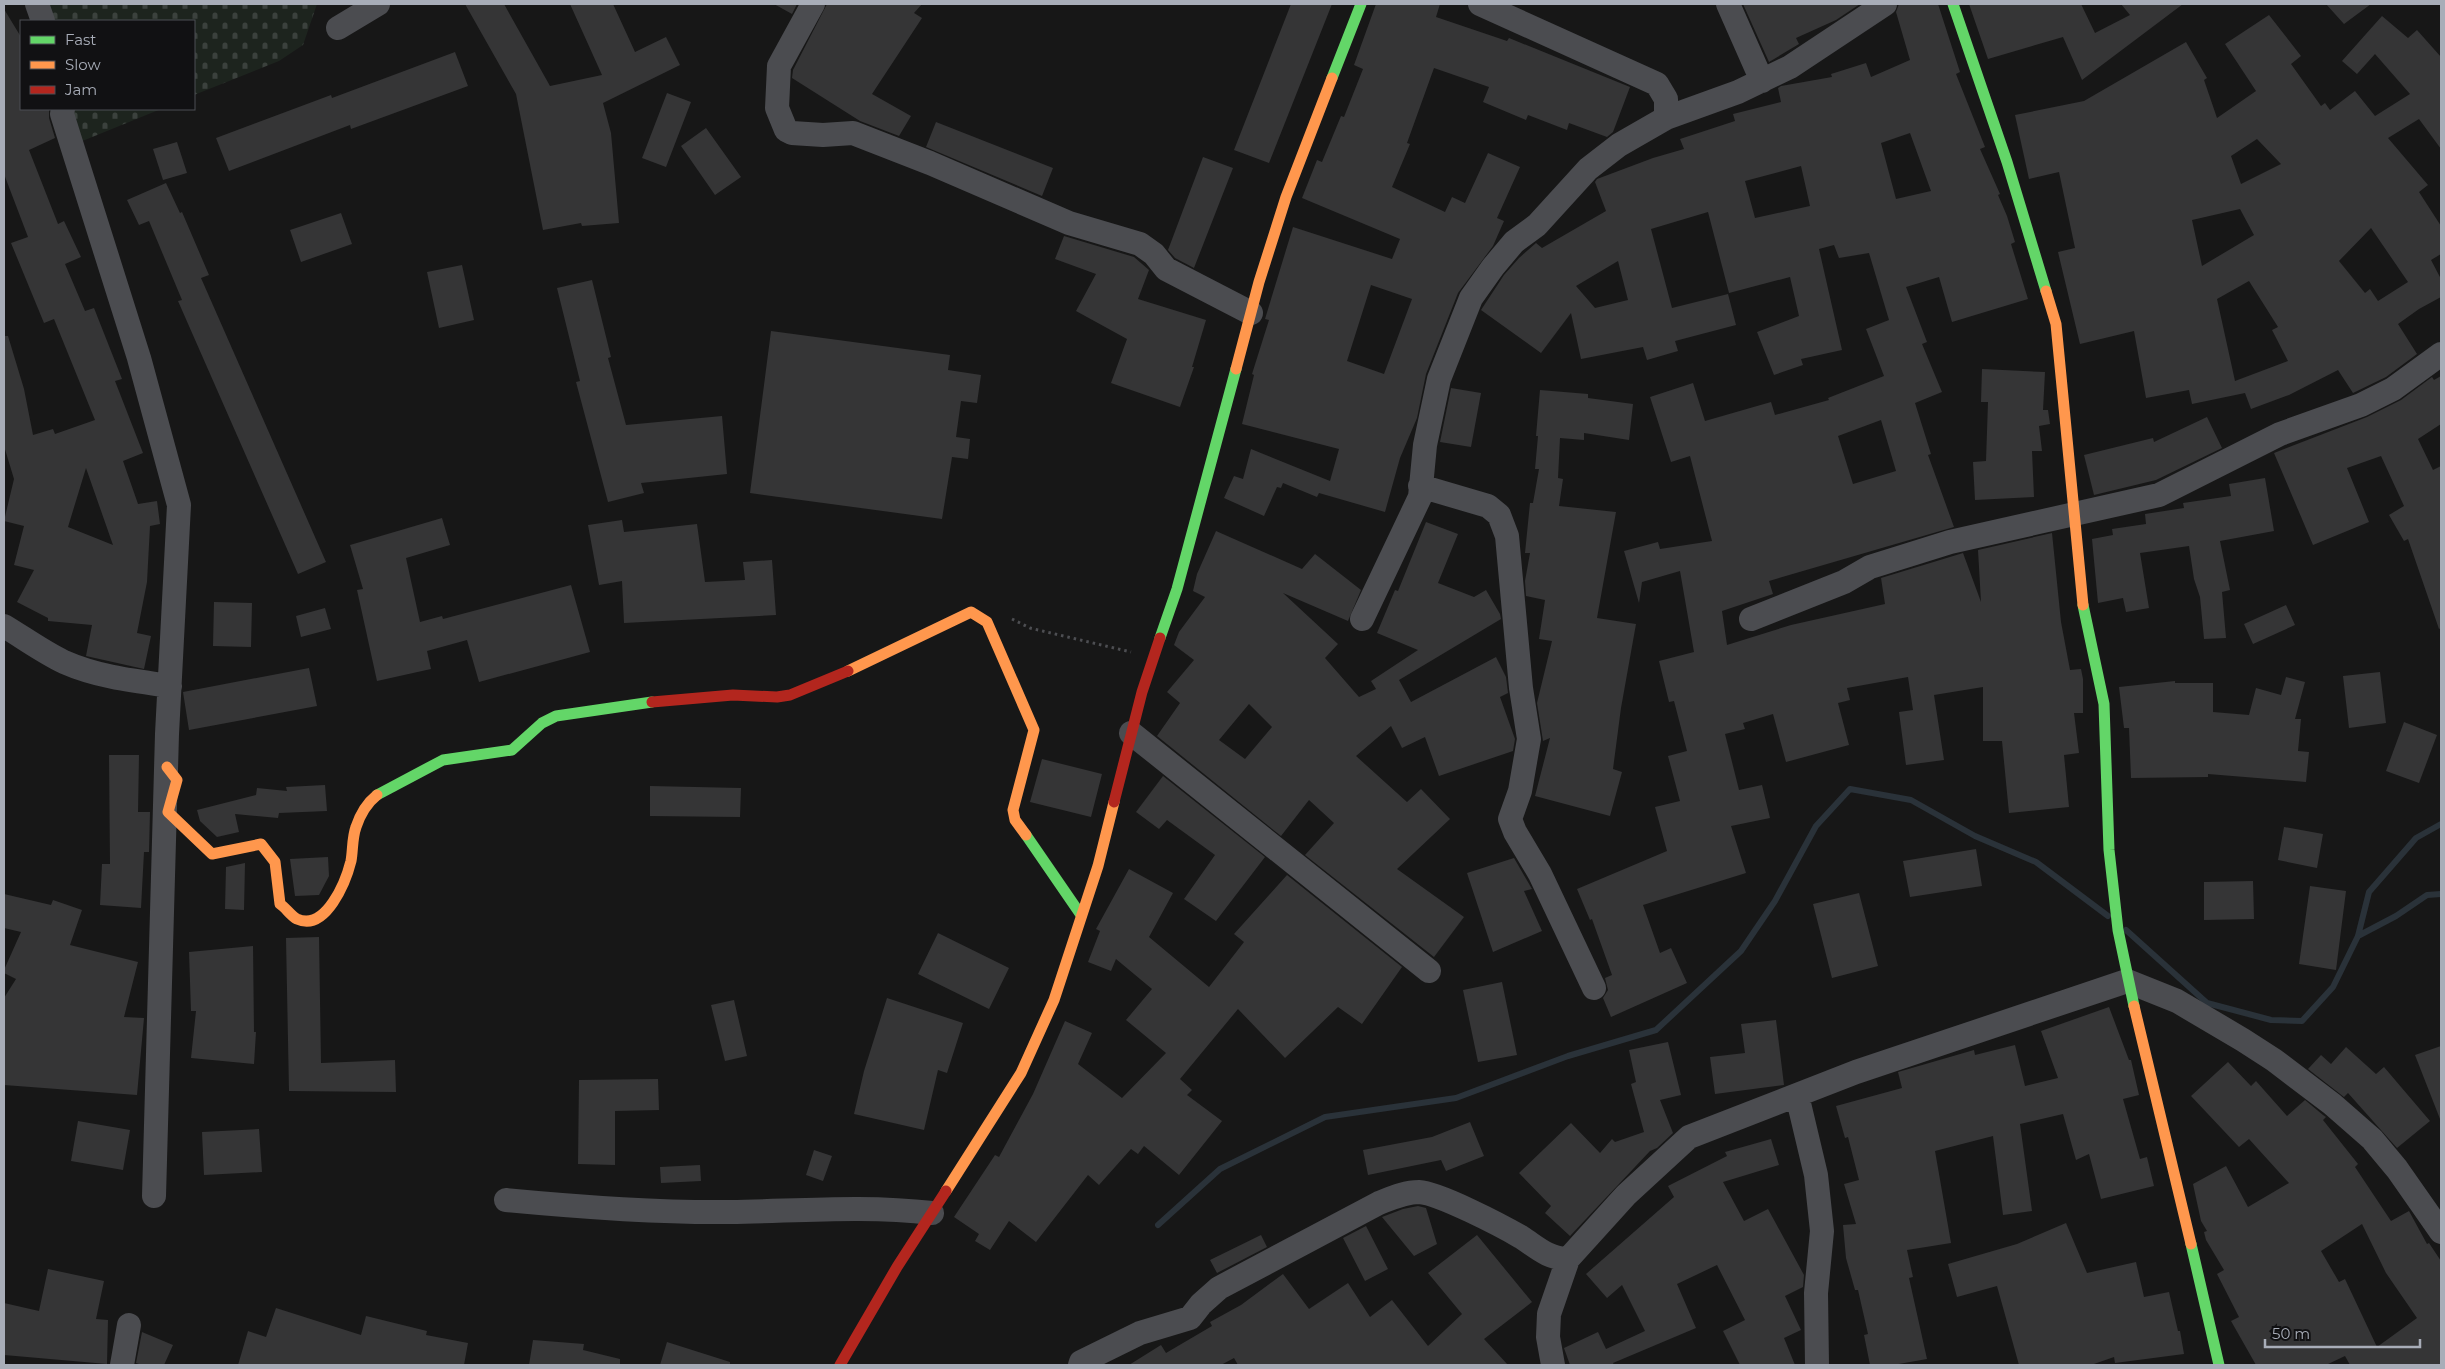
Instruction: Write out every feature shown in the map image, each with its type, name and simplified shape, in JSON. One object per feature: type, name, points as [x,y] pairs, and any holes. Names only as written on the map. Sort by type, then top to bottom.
[{"type":"street","points":[[37,4],[43,20]]},
{"type":"street","points":[[338,28],[378,4]]},
{"type":"street","points":[[814,4],[779,66],[777,108],[786,130],[792,134],[823,135],[853,133],[930,163],[1069,223],[1140,244],[1154,254],[1166,269],[1251,312]]},
{"type":"street","points":[[840,1365],[897,1267],[1021,1073],[1054,1000],[1098,866],[1131,733],[1153,658],[1177,589],[1251,312],[1286,197],[1361,4]]},
{"type":"street","points":[[1480,4],[1657,84],[1666,99],[1666,118]]},
{"type":"street","points":[[1728,4],[1762,81]]},
{"type":"street","points":[[1362,619],[1420,497],[1425,445],[1439,379],[1471,298],[1514,242],[1537,225],[1588,169],[1619,145],[1666,118],[1762,81],[1790,67],[1885,4]]},
{"type":"street","points":[[1953,4],[2007,162],[2056,324],[2082,601],[2104,704],[2109,850],[2118,930],[2127,982],[2141,1033],[2219,1365]]},
{"type":"street","points":[[63,110],[62,114],[148,392],[179,505],[167,766],[154,1196]]},
{"type":"street","points":[[1751,619],[1844,582],[1870,567],[1950,542],[2073,513],[2143,500],[2166,492],[2280,434],[2361,405],[2385,393],[2441,354]]},
{"type":"street","points":[[1420,486],[1488,506],[1499,515],[1507,536],[1521,688],[1529,738],[1520,791],[1510,819],[1515,832],[1540,874],[1594,988]]},
{"type":"street","points":[[167,766],[177,780],[168,812],[212,854],[261,844],[275,862],[280,904],[299,920],[309,922],[317,919],[324,913],[346,876],[357,823],[369,803],[378,794],[412,777],[430,765],[452,757],[494,754],[514,749],[521,746],[543,722],[556,716],[676,699],[733,695],[777,697],[790,695],[839,675],[972,612],[987,622],[1034,730],[1016,794],[1013,810],[1015,820],[1081,915]]},
{"type":"street","points":[[4,626],[64,662],[91,672],[121,680],[170,686]]},
{"type":"street","points":[[1131,733],[1429,971]]},
{"type":"street","points":[[1553,1365],[1548,1337],[1549,1314],[1568,1259],[1626,1195],[1689,1137],[1856,1072],[2127,982],[2177,1001],[2243,1040],[2274,1060],[2332,1104],[2372,1139],[2397,1169],[2441,1232]]},
{"type":"street","points":[[1797,1095],[1816,1175],[1822,1231],[1816,1292],[1817,1365]]},
{"type":"street","points":[[1080,1365],[1081,1362],[1140,1333],[1190,1318],[1201,1304],[1219,1288],[1370,1208],[1402,1194],[1421,1192],[1462,1207],[1504,1227],[1553,1258],[1568,1259]]},
{"type":"street","points":[[506,1200],[616,1210],[729,1212],[888,1208],[932,1212]]},
{"type":"street","points":[[122,1365],[129,1325]]},
{"type":"path","points":[[1008,617],[1030,628],[1153,658]]},
{"type":"green space","points":[[44,4],[317,4],[303,45],[279,61],[195,95],[195,20],[48,20]]},
{"type":"green space","points":[[71,110],[159,110],[75,144]]},
{"type":"building","points":[[465,4],[504,4],[550,86],[602,75],[570,4],[613,4],[635,52],[666,37],[680,65],[603,103],[611,133],[619,223],[582,226],[581,223],[543,230],[516,94]]},
{"type":"building","points":[[774,4],[797,4],[792,14]]},
{"type":"building","points":[[827,4],[922,4],[914,13],[922,18],[872,94],[911,116],[899,136],[860,121],[792,78],[793,70]]},
{"type":"building","points":[[1291,4],[1332,4],[1269,163],[1234,150]]},
{"type":"building","points":[[1376,4],[1440,4],[1436,17],[1507,41],[1509,38],[1630,87],[1613,132],[1607,137],[1569,123],[1567,130],[1528,115],[1526,120],[1483,102],[1489,87],[1434,68],[1407,143],[1410,144],[1392,187],[1445,212],[1452,197],[1465,203],[1488,153],[1520,167],[1497,218],[1504,221],[1493,246],[1458,293],[1426,374],[1417,418],[1400,458],[1385,512],[1319,493],[1317,497],[1283,483],[1281,488],[1277,487],[1264,516],[1224,498],[1234,476],[1243,479],[1251,449],[1330,481],[1339,449],[1242,424],[1254,375],[1252,374],[1269,320],[1265,319],[1293,227],[1392,259],[1400,239],[1302,198],[1317,160],[1322,162],[1341,116],[1344,117],[1363,69],[1354,65]],"holes":[[[1371,285],[1412,299],[1384,374],[1347,361]]]},
{"type":"building","points":[[1743,4],[1860,4],[1836,20],[1796,38],[1799,44],[1769,62]]},
{"type":"building","points":[[1899,4],[1938,4],[1960,72],[1956,74],[1985,147],[1980,149],[2000,194],[1998,195],[2015,242],[2011,244],[2028,299],[1952,322],[1939,277],[1906,287],[1927,342],[1922,344],[1942,392],[1915,403],[1931,454],[1928,455],[1954,527],[1769,581],[1773,594],[1722,611],[1727,645],[1791,625],[1885,604],[1881,578],[1963,553],[1981,602],[1978,550],[2052,533],[2061,622],[2070,670],[2081,669],[2083,679],[2083,713],[2074,713],[2079,753],[2064,755],[2069,807],[2009,813],[2002,741],[1983,741],[1983,687],[1934,695],[1944,760],[1906,765],[1899,712],[1913,710],[1908,677],[1847,688],[1850,700],[1838,703],[1849,745],[1786,762],[1773,714],[1743,723],[1745,729],[1725,734],[1739,790],[1762,785],[1770,818],[1731,826],[1746,873],[1643,905],[1660,953],[1671,948],[1687,983],[1611,1017],[1603,998],[1608,990],[1605,978],[1612,975],[1592,919],[1590,920],[1577,889],[1667,851],[1655,807],[1680,801],[1668,756],[1687,751],[1674,701],[1669,702],[1659,661],[1694,652],[1680,571],[1642,582],[1639,603],[1624,551],[1658,542],[1660,549],[1712,541],[1690,456],[1671,462],[1650,397],[1693,383],[1705,421],[1771,402],[1775,415],[1829,400],[1828,398],[1884,376],[1866,329],[1889,320],[1869,253],[1839,258],[1834,245],[1819,249],[1842,350],[1801,359],[1803,365],[1774,375],[1757,332],[1799,316],[1790,277],[1729,293],[1708,212],[1651,229],[1672,308],[1728,294],[1736,325],[1675,341],[1678,351],[1647,360],[1643,347],[1581,359],[1571,313],[1541,353],[1481,310],[1504,275],[1536,243],[1542,248],[1606,211],[1595,182],[1597,179],[1653,158],[1684,149],[1680,139],[1735,121],[1733,114],[1781,102],[1778,88],[1781,86],[1832,77],[1831,74],[1866,63],[1871,77],[1910,60],[1896,12]],"holes":[[[1910,133],[1931,191],[1896,199],[1881,143]],[[1801,166],[1810,206],[1755,218],[1745,181]],[[1618,261],[1628,300],[1595,308],[1576,286]],[[1881,420],[1896,471],[1853,484],[1838,436]]]},
{"type":"building","points":[[1969,4],[2081,4],[2095,33],[2130,15],[2121,4],[2183,4],[2082,80],[2063,37],[1988,59]]},
{"type":"building","points":[[2326,4],[2371,4],[2344,24]]},
{"type":"building","points":[[4,9],[20,35],[20,110],[49,110],[49,118],[55,138],[29,150],[58,224],[64,221],[81,257],[65,264],[85,311],[94,308],[122,379],[115,381],[143,453],[123,461],[138,504],[157,501],[160,524],[150,526],[147,582],[137,633],[151,636],[144,669],[86,656],[92,625],[48,621],[48,618],[17,602],[34,570],[14,565],[24,526],[4,521],[14,479],[4,446],[4,336],[8,336],[24,389],[33,435],[53,429],[55,434],[95,420],[54,319],[44,323],[11,243],[28,237],[4,174]],"holes":[[[86,468],[113,545],[68,527]]]},
{"type":"building","points":[[2269,15],[2301,56],[2291,64],[2321,106],[2325,103],[2330,110],[2355,91],[2375,116],[2410,94],[2375,54],[2357,74],[2342,61],[2382,16],[2408,38],[2417,30],[2441,57],[2441,149],[2419,119],[2388,138],[2428,185],[2419,192],[2441,226],[2441,254],[2431,260],[2441,279],[2441,297],[2419,309],[2398,324],[2417,354],[2386,377],[2353,393],[2338,370],[2289,395],[2251,409],[2245,393],[2192,404],[2189,390],[2146,398],[2134,331],[2080,344],[2058,252],[2075,248],[2059,172],[2029,179],[2015,115],[2084,101],[2186,42],[2207,78],[2204,80],[2217,118],[2256,91],[2225,44]],"holes":[[[2257,139],[2281,164],[2241,184],[2231,156]],[[2240,209],[2254,235],[2202,266],[2192,220]],[[2371,228],[2408,282],[2378,301],[2370,289],[2365,293],[2339,261]],[[2249,281],[2278,327],[2272,330],[2288,361],[2235,381],[2217,299]]]},
{"type":"building","points":[[455,52],[468,86],[351,129],[350,125],[229,171],[216,138],[331,95],[332,98]]},
{"type":"building","points":[[667,93],[691,102],[666,167],[642,158]]},
{"type":"building","points":[[936,122],[1053,168],[1042,196],[926,147]]},
{"type":"building","points":[[706,128],[741,177],[715,195],[681,146]]},
{"type":"building","points":[[177,142],[187,173],[163,180],[153,149]]},
{"type":"building","points":[[1203,157],[1233,168],[1194,268],[1175,258],[1168,250]]},
{"type":"building","points":[[166,183],[180,213],[182,212],[209,275],[201,278],[326,562],[298,574],[178,301],[182,300],[149,221],[139,225],[127,200]]},
{"type":"building","points":[[341,213],[352,244],[301,262],[290,230]]},
{"type":"building","points":[[1064,236],[1134,257],[1149,270],[1138,299],[1206,320],[1192,367],[1194,367],[1180,407],[1111,383],[1127,339],[1076,311],[1096,274],[1055,259]]},
{"type":"building","points":[[462,265],[474,320],[439,328],[427,272]]},
{"type":"building","points":[[592,280],[611,357],[608,358],[626,425],[722,416],[727,474],[641,483],[644,493],[608,502],[576,382],[580,381],[557,288]]},
{"type":"building","points":[[771,331],[950,355],[948,370],[981,375],[977,403],[961,401],[956,437],[970,439],[968,459],[952,457],[942,519],[750,493]]},
{"type":"building","points":[[1982,369],[2045,372],[2043,410],[2048,410],[2050,424],[2039,426],[2042,451],[2032,451],[2034,497],[1975,500],[1973,462],[1986,461],[1988,402],[1981,402]]},
{"type":"building","points":[[2441,376],[2441,424],[2418,439],[2433,470],[2441,466],[2441,628],[2439,629],[2408,539],[2404,541],[2389,515],[2404,506],[2381,456],[2347,468],[2369,522],[2313,545],[2274,453],[2367,417],[2401,400],[2432,377],[2434,380]]},
{"type":"building","points":[[1451,388],[1481,393],[1471,447],[1440,442]]},
{"type":"building","points":[[1540,390],[1588,394],[1588,398],[1633,404],[1629,440],[1584,433],[1584,440],[1560,438],[1558,478],[1563,479],[1559,506],[1616,512],[1597,618],[1636,624],[1621,708],[1613,769],[1622,772],[1610,816],[1535,796],[1550,738],[1543,741],[1537,703],[1552,641],[1539,639],[1545,600],[1526,596],[1525,581],[1530,553],[1525,553],[1530,503],[1533,503],[1539,469],[1535,469]]},
{"type":"building","points":[[2207,417],[2222,448],[2156,480],[2094,495],[2084,455],[2153,438],[2154,442]]},
{"type":"building","points":[[2265,478],[2274,531],[2220,541],[2230,590],[2222,592],[2226,638],[2204,639],[2200,597],[2194,579],[2189,546],[2140,553],[2149,608],[2126,612],[2123,598],[2098,603],[2092,539],[2113,535],[2112,529],[2146,524],[2145,514],[2184,508],[2183,503],[2231,496],[2229,484]]},
{"type":"building","points":[[442,518],[450,545],[406,558],[420,622],[442,616],[443,619],[571,585],[590,652],[479,682],[467,640],[427,651],[431,669],[377,681],[357,590],[363,589],[350,545]]},
{"type":"building","points":[[622,520],[624,532],[697,524],[705,582],[745,580],[743,562],[772,560],[776,615],[624,623],[622,581],[599,585],[588,525]]},
{"type":"building","points":[[1426,522],[1458,534],[1438,583],[1474,597],[1486,590],[1501,619],[1399,680],[1411,702],[1496,657],[1506,677],[1508,693],[1500,697],[1515,739],[1513,751],[1439,776],[1425,737],[1402,748],[1391,726],[1356,756],[1407,802],[1421,789],[1450,819],[1397,869],[1464,917],[1434,957],[1305,855],[1334,823],[1309,800],[1281,836],[1157,736],[1180,703],[1167,692],[1194,660],[1174,645],[1179,632],[1205,597],[1193,591],[1197,574],[1216,531],[1302,569],[1315,554],[1361,590],[1348,621],[1283,593],[1338,644],[1325,658],[1359,697],[1376,689],[1371,681],[1418,650],[1377,633],[1395,590],[1398,591]],"holes":[[[1249,704],[1272,727],[1245,759],[1219,740]]]},
{"type":"building","points":[[214,602],[252,603],[251,647],[213,646]]},
{"type":"building","points":[[2286,605],[2295,625],[2253,644],[2244,624]]},
{"type":"building","points":[[325,608],[331,629],[301,637],[296,616]]},
{"type":"building","points":[[309,668],[317,706],[189,730],[183,692]]},
{"type":"building","points":[[2380,672],[2386,723],[2349,728],[2343,676]]},
{"type":"building","points":[[2286,677],[2305,682],[2295,719],[2301,719],[2298,751],[2309,752],[2306,782],[2208,774],[2208,777],[2131,778],[2129,728],[2124,728],[2119,687],[2175,681],[2175,683],[2213,683],[2213,712],[2249,715],[2256,688],[2281,695]]},
{"type":"building","points":[[2404,722],[2437,735],[2419,783],[2386,771]]},
{"type":"building","points":[[109,755],[139,755],[138,812],[150,812],[149,852],[144,852],[141,908],[100,905],[102,864],[110,864]]},
{"type":"building","points":[[1042,759],[1102,774],[1091,817],[1030,802]]},
{"type":"building","points":[[1163,776],[1265,857],[1216,921],[1184,899],[1215,855],[1167,820],[1159,829],[1136,812]]},
{"type":"building","points":[[325,785],[327,811],[279,813],[278,818],[235,814],[239,832],[217,837],[200,821],[197,810],[256,795],[257,788],[287,791],[286,787]]},
{"type":"building","points":[[650,786],[741,788],[740,817],[650,816]]},
{"type":"building","points":[[2284,827],[2323,834],[2317,868],[2278,860]]},
{"type":"building","points":[[1976,849],[1982,886],[1910,897],[1903,861]]},
{"type":"building","points":[[328,857],[329,876],[319,895],[295,896],[290,859]]},
{"type":"building","points":[[1514,858],[1532,889],[1524,891],[1542,931],[1493,952],[1467,873]]},
{"type":"building","points":[[245,863],[244,910],[225,909],[226,867]]},
{"type":"building","points":[[1129,869],[1173,893],[1149,937],[1209,987],[1244,942],[1234,934],[1287,875],[1402,967],[1362,1024],[1338,1007],[1285,1058],[1238,1009],[1180,1079],[1192,1090],[1187,1095],[1222,1121],[1179,1175],[1144,1146],[1138,1154],[1131,1149],[1099,1185],[1088,1175],[1036,1242],[1009,1221],[990,1250],[975,1241],[979,1234],[954,1217],[995,1155],[999,1157],[1033,1094],[1065,1021],[1092,1033],[1078,1064],[1122,1098],[1166,1053],[1126,1020],[1152,989],[1116,959],[1111,971],[1088,962],[1100,931],[1096,929]]},
{"type":"building","points":[[2253,881],[2254,919],[2204,920],[2204,882]]},
{"type":"building","points":[[2310,886],[2346,891],[2336,970],[2299,964]]},
{"type":"building","points":[[1859,893],[1878,966],[1832,978],[1813,904]]},
{"type":"building","points":[[4,894],[51,905],[53,900],[82,910],[70,945],[138,962],[124,1017],[144,1018],[137,1095],[4,1085],[4,998],[16,979],[4,973],[4,970],[21,932],[4,928]]},
{"type":"building","points":[[938,933],[1009,968],[989,1009],[918,974]]},
{"type":"building","points":[[319,937],[321,1063],[395,1060],[396,1092],[289,1091],[286,938]]},
{"type":"building","points":[[253,946],[254,1032],[256,1032],[254,1064],[191,1058],[196,1011],[191,1011],[189,952]]},
{"type":"building","points":[[1502,982],[1517,1055],[1478,1062],[1463,990]]},
{"type":"building","points":[[887,998],[963,1023],[947,1073],[938,1070],[924,1130],[854,1114],[864,1071]]},
{"type":"building","points":[[734,1000],[747,1056],[725,1061],[711,1005]]},
{"type":"building","points":[[2109,1007],[2129,1060],[2131,1060],[2139,1095],[2123,1099],[2140,1159],[2147,1157],[2154,1186],[2101,1199],[2089,1154],[2076,1160],[2063,1114],[2020,1124],[2032,1211],[2003,1215],[1993,1136],[1935,1151],[1951,1243],[1907,1250],[1913,1277],[1909,1278],[1927,1359],[1893,1365],[1870,1365],[1864,1335],[1868,1334],[1858,1290],[1855,1290],[1846,1258],[1843,1225],[1856,1224],[1844,1184],[1859,1180],[1848,1137],[1845,1138],[1836,1106],[1902,1088],[1898,1072],[1974,1050],[1975,1055],[2015,1045],[2025,1086],[2058,1078],[2041,1031]]},
{"type":"building","points":[[1776,1020],[1784,1085],[1715,1094],[1710,1057],[1745,1053],[1741,1024]]},
{"type":"building","points":[[1668,1042],[1681,1095],[1660,1100],[1673,1133],[1657,1148],[1650,1151],[1570,1236],[1545,1213],[1551,1206],[1519,1173],[1571,1123],[1600,1153],[1612,1139],[1615,1142],[1644,1132],[1631,1084],[1636,1082],[1629,1050]]},
{"type":"building","points":[[2441,1046],[2441,1118],[2440,1119],[2415,1055]]},
{"type":"building","points":[[2346,1047],[2376,1074],[2384,1067],[2430,1121],[2397,1148],[2348,1093],[2344,1097],[2308,1069],[2321,1055],[2331,1064]]},
{"type":"building","points":[[2228,1062],[2251,1086],[2256,1081],[2287,1116],[2305,1100],[2326,1117],[2323,1120],[2358,1164],[2355,1167],[2391,1221],[2409,1211],[2427,1244],[2429,1243],[2441,1261],[2441,1365],[2350,1365],[2345,1356],[2326,1365],[2256,1365],[2231,1321],[2239,1317],[2217,1274],[2224,1270],[2206,1240],[2204,1232],[2207,1231],[2201,1221],[2193,1184],[2226,1166],[2248,1207],[2289,1183],[2249,1139],[2239,1147],[2191,1096]],"holes":[[[2362,1224],[2386,1273],[2417,1318],[2377,1347],[2345,1279],[2339,1282],[2321,1251]]]},
{"type":"building","points":[[658,1079],[659,1110],[615,1111],[615,1165],[578,1164],[579,1080]]},
{"type":"building","points":[[78,1121],[130,1130],[123,1170],[71,1161]]},
{"type":"building","points":[[1470,1122],[1484,1156],[1446,1171],[1441,1160],[1368,1175],[1363,1150],[1432,1137]]},
{"type":"building","points":[[259,1129],[262,1172],[204,1175],[202,1132]]},
{"type":"building","points":[[1771,1139],[1779,1165],[1723,1182],[1744,1221],[1768,1209],[1804,1275],[1803,1287],[1785,1296],[1801,1330],[1784,1338],[1795,1365],[1740,1365],[1723,1331],[1745,1320],[1717,1265],[1677,1284],[1696,1328],[1613,1363],[1614,1365],[1570,1365],[1564,1348],[1598,1332],[1606,1349],[1645,1331],[1622,1285],[1607,1298],[1586,1274],[1674,1197],[1668,1186],[1727,1156],[1725,1152]]},
{"type":"building","points":[[814,1150],[832,1156],[823,1181],[806,1175]]},
{"type":"building","points":[[700,1165],[701,1181],[661,1183],[660,1167]]},
{"type":"building","points":[[1418,1206],[1426,1208],[1437,1244],[1414,1256],[1382,1217],[1403,1209]]},
{"type":"building","points":[[2066,1223],[2087,1273],[2136,1262],[2144,1297],[2169,1292],[2178,1331],[2180,1331],[2184,1354],[2115,1363],[2114,1357],[2091,1365],[2019,1365],[1997,1286],[1957,1297],[1948,1264],[2017,1244]]},
{"type":"building","points":[[1366,1226],[1388,1269],[1365,1281],[1343,1238]]},
{"type":"building","points":[[1261,1235],[1267,1247],[1217,1273],[1210,1260]]},
{"type":"building","points":[[1477,1235],[1532,1302],[1484,1339],[1508,1365],[1238,1365],[1234,1358],[1221,1365],[1129,1365],[1161,1345],[1166,1353],[1212,1326],[1210,1322],[1241,1305],[1283,1274],[1309,1309],[1348,1283],[1370,1317],[1392,1300],[1428,1346],[1462,1314],[1428,1273]]},
{"type":"building","points":[[48,1269],[104,1281],[96,1319],[108,1320],[107,1364],[4,1355],[4,1303],[39,1311]]},
{"type":"building","points":[[276,1308],[361,1335],[366,1316],[427,1331],[426,1335],[468,1343],[464,1365],[238,1365],[248,1331],[266,1337]]},
{"type":"building","points":[[142,1332],[173,1345],[164,1365],[142,1365],[136,1363]]},
{"type":"building","points":[[533,1340],[584,1344],[583,1350],[620,1359],[620,1365],[529,1365]]},
{"type":"building","points":[[667,1342],[730,1362],[730,1365],[660,1365]]},
{"type":"waterway","points":[[1158,1225],[1220,1169],[1325,1117],[1456,1098],[1568,1056],[1656,1030],[1741,951],[1775,901],[1816,826],[1850,789],[1911,800],[1975,836],[2036,862],[2108,916]]},
{"type":"waterway","points":[[2126,930],[2207,1003],[2271,1020],[2302,1021],[2333,987],[2358,936],[2369,892],[2416,838],[2441,824]]},
{"type":"waterway","points":[[2358,936],[2396,916],[2427,895],[2441,894]]},
{"type":"traffic: fast","points":[[1332,78],[1361,4]]},
{"type":"traffic: fast","points":[[1953,4],[2007,162],[2046,291]]},
{"type":"traffic: fast","points":[[1160,638],[1177,589],[1236,369]]},
{"type":"traffic: fast","points":[[2083,605],[2104,704],[2109,850],[2118,930],[2134,1006]]},
{"type":"traffic: fast","points":[[377,795],[443,760],[512,750],[542,723],[556,716],[652,702]]},
{"type":"traffic: fast","points":[[1026,835],[1081,915]]},
{"type":"traffic: fast","points":[[2191,1244],[2219,1365]]},
{"type":"traffic: slow","points":[[1236,369],[1259,282],[1286,197],[1332,78]]},
{"type":"traffic: slow","points":[[2046,291],[2056,324],[2083,605]]},
{"type":"traffic: slow","points":[[848,671],[971,612],[987,622],[1034,730],[1013,810],[1015,820],[1026,835]]},
{"type":"traffic: slow","points":[[167,767],[177,780],[168,812],[212,854],[261,844],[275,862],[280,904],[295,918],[307,921],[317,918],[326,912],[339,892],[351,861],[354,835],[358,823],[367,805],[377,795]]},
{"type":"traffic: slow","points":[[946,1191],[1021,1073],[1054,1000],[1098,866],[1114,802]]},
{"type":"traffic: slow","points":[[2134,1006],[2191,1244]]},
{"type":"traffic: jam","points":[[1114,802],[1142,692],[1160,638]]},
{"type":"traffic: jam","points":[[652,702],[733,695],[777,697],[790,695],[848,671]]},
{"type":"traffic: jam","points":[[840,1365],[897,1267],[946,1191]]}]
